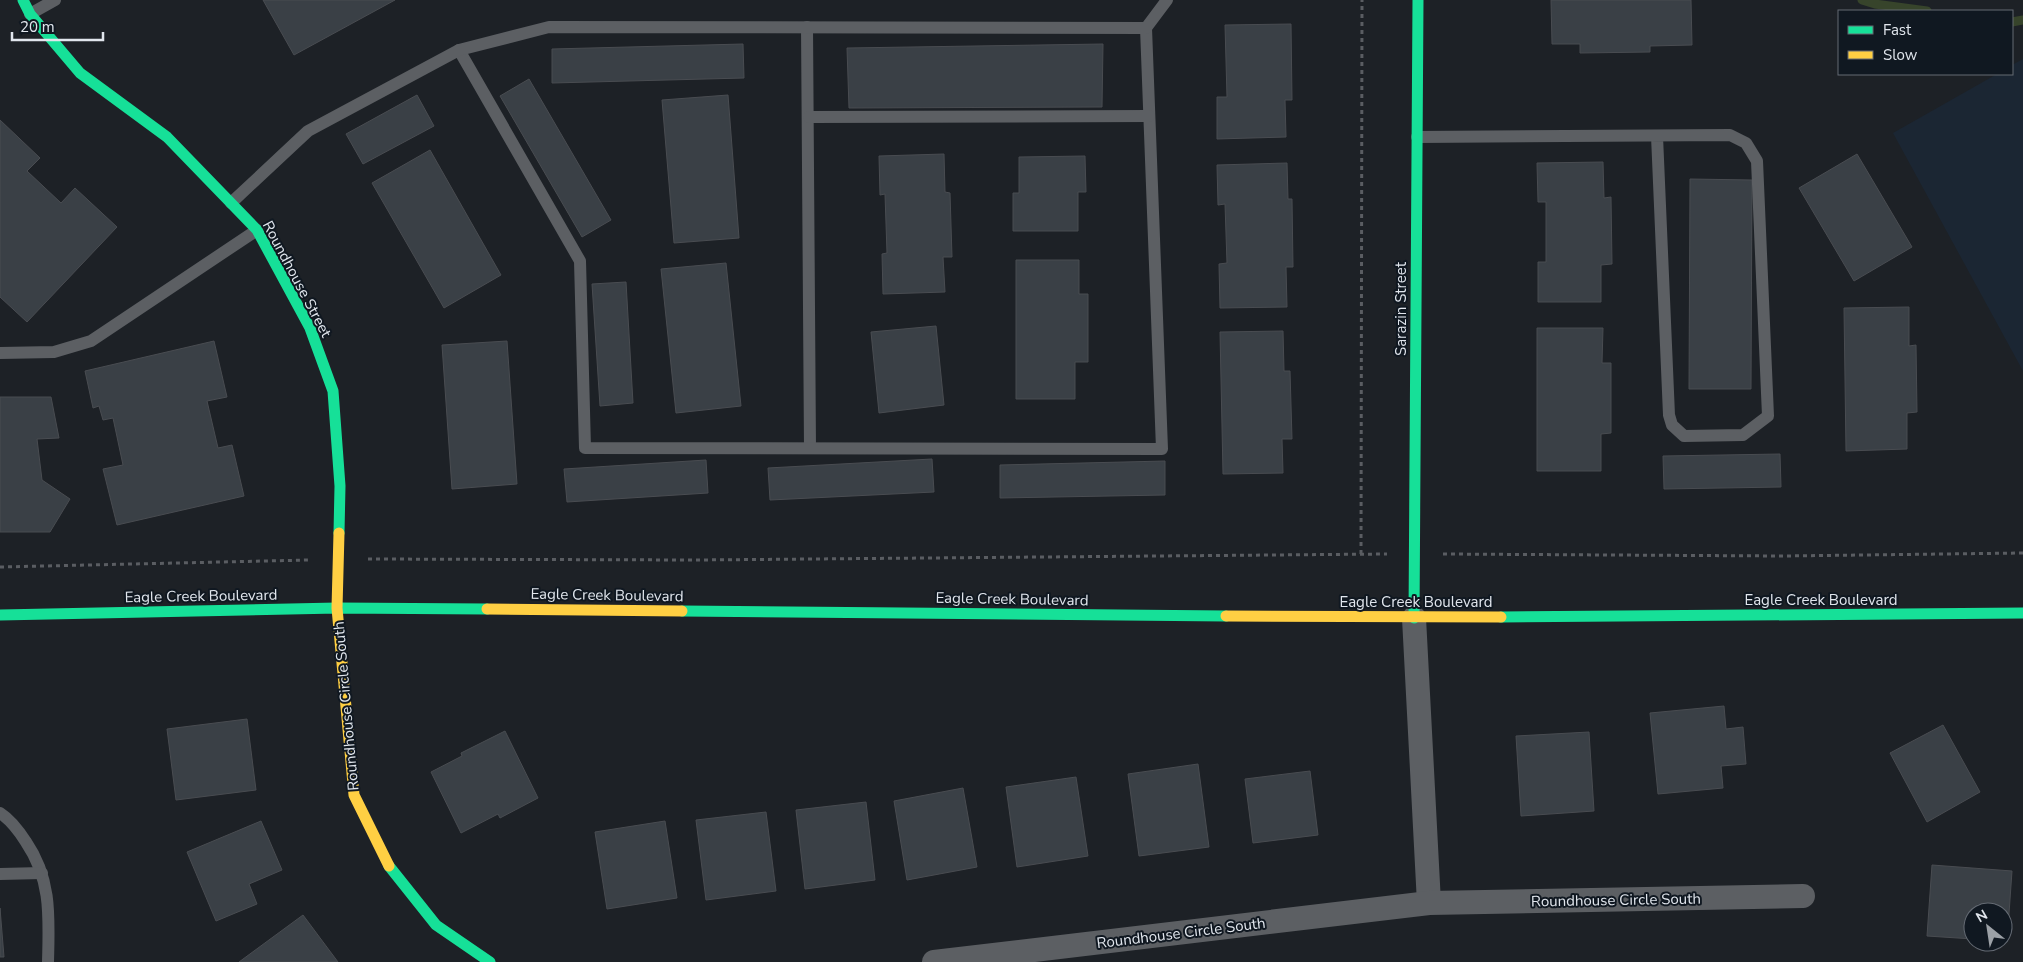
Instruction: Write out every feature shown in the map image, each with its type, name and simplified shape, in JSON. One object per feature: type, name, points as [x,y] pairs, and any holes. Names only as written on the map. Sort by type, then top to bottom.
[{"type":"street","name":"Roundhouse Street","points":[[23,0],[30,14],[80,73],[167,137],[257,230],[310,328],[333,391],[340,486],[337,608]]},
{"type":"street","name":"Sarazin Street","points":[[1414,618],[1418,0]]},
{"type":"street","name":"Eagle Creek Boulevard","points":[[0,616],[337,608],[1414,618],[2023,613]]},
{"type":"street","name":"Roundhouse Circle South","points":[[337,608],[354,795],[394,874],[436,925],[490,962]]},
{"type":"street","points":[[1414,618],[1429,903]]},
{"type":"street","name":"Roundhouse Circle South","points":[[934,962],[1429,903],[1803,896]]},
{"type":"lane","points":[[30,14],[55,0]]},
{"type":"lane","points":[[460,50],[580,262],[585,448],[1162,449],[1146,28],[1167,0]]},
{"type":"lane","points":[[231,203],[308,131],[460,50],[549,27],[1146,28]]},
{"type":"lane","points":[[807,28],[810,448]]},
{"type":"lane","points":[[809,117],[1150,116]]},
{"type":"lane","points":[[1417,137],[1657,136],[1730,136],[1746,143],[1757,161],[1768,416],[1743,435],[1684,436],[1672,425],[1668,415],[1657,136]]},
{"type":"lane","points":[[0,353],[54,352],[91,341],[257,230]]},
{"type":"lane","points":[[0,813],[20,833],[33,852],[42,872],[48,897],[48,962]]},
{"type":"lane","points":[[0,874],[42,872]]},
{"type":"path","points":[[1361,554],[1362,0]]},
{"type":"path","points":[[0,568],[337,559],[697,560],[1473,553],[1781,556],[2023,553]]},
{"type":"shaded area","points":[[2023,59],[2023,371],[1893,133],[1995,75],[2013,75],[2013,64]]},
{"type":"building","points":[[263,0],[395,0],[294,55]]},
{"type":"building","points":[[1551,0],[1691,0],[1692,45],[1650,46],[1650,52],[1580,53],[1580,44],[1552,44]]},
{"type":"building","points":[[1291,24],[1292,100],[1285,100],[1286,137],[1217,139],[1217,97],[1227,97],[1225,25]]},
{"type":"building","points":[[743,44],[744,78],[552,83],[552,49]]},
{"type":"building","points":[[1103,44],[1102,107],[849,108],[847,48]]},
{"type":"building","points":[[529,79],[611,220],[582,237],[500,96]]},
{"type":"building","points":[[417,95],[434,126],[363,164],[346,134]]},
{"type":"building","points":[[728,95],[739,238],[674,243],[662,100]]},
{"type":"building","points":[[0,120],[40,158],[27,171],[61,203],[75,188],[117,227],[27,322],[0,297]]},
{"type":"building","points":[[430,150],[501,275],[444,308],[372,183]]},
{"type":"building","points":[[944,154],[945,192],[950,193],[952,257],[943,257],[945,292],[883,294],[882,254],[887,253],[885,194],[880,195],[879,156]]},
{"type":"building","points":[[1857,154],[1912,247],[1854,281],[1799,188]]},
{"type":"building","points":[[1085,156],[1086,192],[1078,192],[1078,231],[1013,231],[1013,193],[1019,193],[1019,157]]},
{"type":"building","points":[[1603,162],[1604,198],[1611,197],[1612,264],[1601,265],[1601,302],[1538,302],[1538,262],[1546,262],[1546,202],[1538,202],[1537,163]]},
{"type":"building","points":[[1287,163],[1288,199],[1292,199],[1293,267],[1286,267],[1287,307],[1220,308],[1219,264],[1227,263],[1225,204],[1218,205],[1217,165]]},
{"type":"building","points":[[1690,179],[1752,180],[1751,389],[1689,389]]},
{"type":"building","points":[[1016,260],[1079,260],[1079,294],[1088,294],[1088,362],[1075,362],[1075,399],[1016,399]]},
{"type":"building","points":[[726,263],[741,406],[676,413],[661,269]]},
{"type":"building","points":[[626,282],[633,403],[600,406],[592,284]]},
{"type":"building","points":[[1909,307],[1909,346],[1916,345],[1917,412],[1907,413],[1907,449],[1846,451],[1844,308]]},
{"type":"building","points":[[936,326],[944,405],[879,413],[871,332]]},
{"type":"building","points":[[1537,328],[1603,328],[1602,363],[1611,363],[1611,433],[1601,434],[1601,471],[1537,471]]},
{"type":"building","points":[[1283,331],[1284,371],[1290,371],[1292,439],[1282,439],[1283,473],[1223,474],[1220,332]]},
{"type":"building","points":[[214,341],[227,397],[207,401],[218,448],[232,445],[244,496],[117,525],[103,469],[123,465],[113,418],[103,420],[99,406],[93,408],[85,371]]},
{"type":"building","points":[[507,341],[517,484],[452,489],[442,345]]},
{"type":"building","points":[[0,397],[51,397],[59,438],[37,439],[42,480],[70,499],[50,532],[0,532]]},
{"type":"building","points":[[1780,454],[1781,487],[1664,489],[1663,456]]},
{"type":"building","points":[[932,459],[934,492],[770,500],[768,468]]},
{"type":"building","points":[[706,460],[708,493],[567,502],[564,469]]},
{"type":"building","points":[[1165,461],[1165,495],[1000,498],[1000,465]]},
{"type":"building","points":[[1724,706],[1726,729],[1743,727],[1746,764],[1721,766],[1723,788],[1658,794],[1650,713]]},
{"type":"building","points":[[247,719],[256,790],[176,800],[167,729]]},
{"type":"building","points":[[1943,725],[1980,792],[1927,822],[1890,753]]},
{"type":"building","points":[[505,731],[538,798],[500,818],[498,814],[461,833],[431,772],[462,756],[461,753]]},
{"type":"building","points":[[1589,732],[1594,811],[1521,816],[1516,736]]},
{"type":"building","points":[[1198,764],[1209,847],[1139,856],[1128,774]]},
{"type":"building","points":[[1310,771],[1318,835],[1253,843],[1245,779]]},
{"type":"building","points":[[1076,777],[1088,856],[1017,867],[1006,787]]},
{"type":"building","points":[[963,788],[977,867],[907,880],[894,801]]},
{"type":"building","points":[[866,802],[875,880],[805,889],[796,810]]},
{"type":"building","points":[[766,812],[776,891],[706,900],[696,820]]},
{"type":"building","points":[[261,821],[282,870],[249,884],[257,904],[216,921],[187,852]]},
{"type":"building","points":[[665,821],[677,898],[607,909],[595,832]]},
{"type":"building","points":[[1932,865],[2012,871],[2010,902],[1963,902],[1963,938],[1927,936]]},
{"type":"building","points":[[0,908],[4,957],[0,957]]},
{"type":"building","points":[[303,915],[338,962],[239,962]]},
{"type":"waterway","points":[[1862,0],[1875,4],[1920,10]]},
{"type":"waterway","points":[[2013,22],[2023,20]]},
{"type":"traffic: fast","points":[[23,0],[30,14],[80,73],[167,137],[257,230],[310,328],[333,391],[340,486],[339,533]]},
{"type":"traffic: fast","points":[[1414,618],[1418,0]]},
{"type":"traffic: fast","points":[[0,615],[337,608],[487,609]]},
{"type":"traffic: fast","points":[[682,611],[1226,616]]},
{"type":"traffic: fast","points":[[1501,617],[2023,613]]},
{"type":"traffic: fast","points":[[389,866],[436,925],[490,962]]},
{"type":"traffic: slow","points":[[339,533],[337,608],[354,795],[389,866]]},
{"type":"traffic: slow","points":[[487,609],[682,611]]},
{"type":"traffic: slow","points":[[1226,616],[1501,617]]}]
